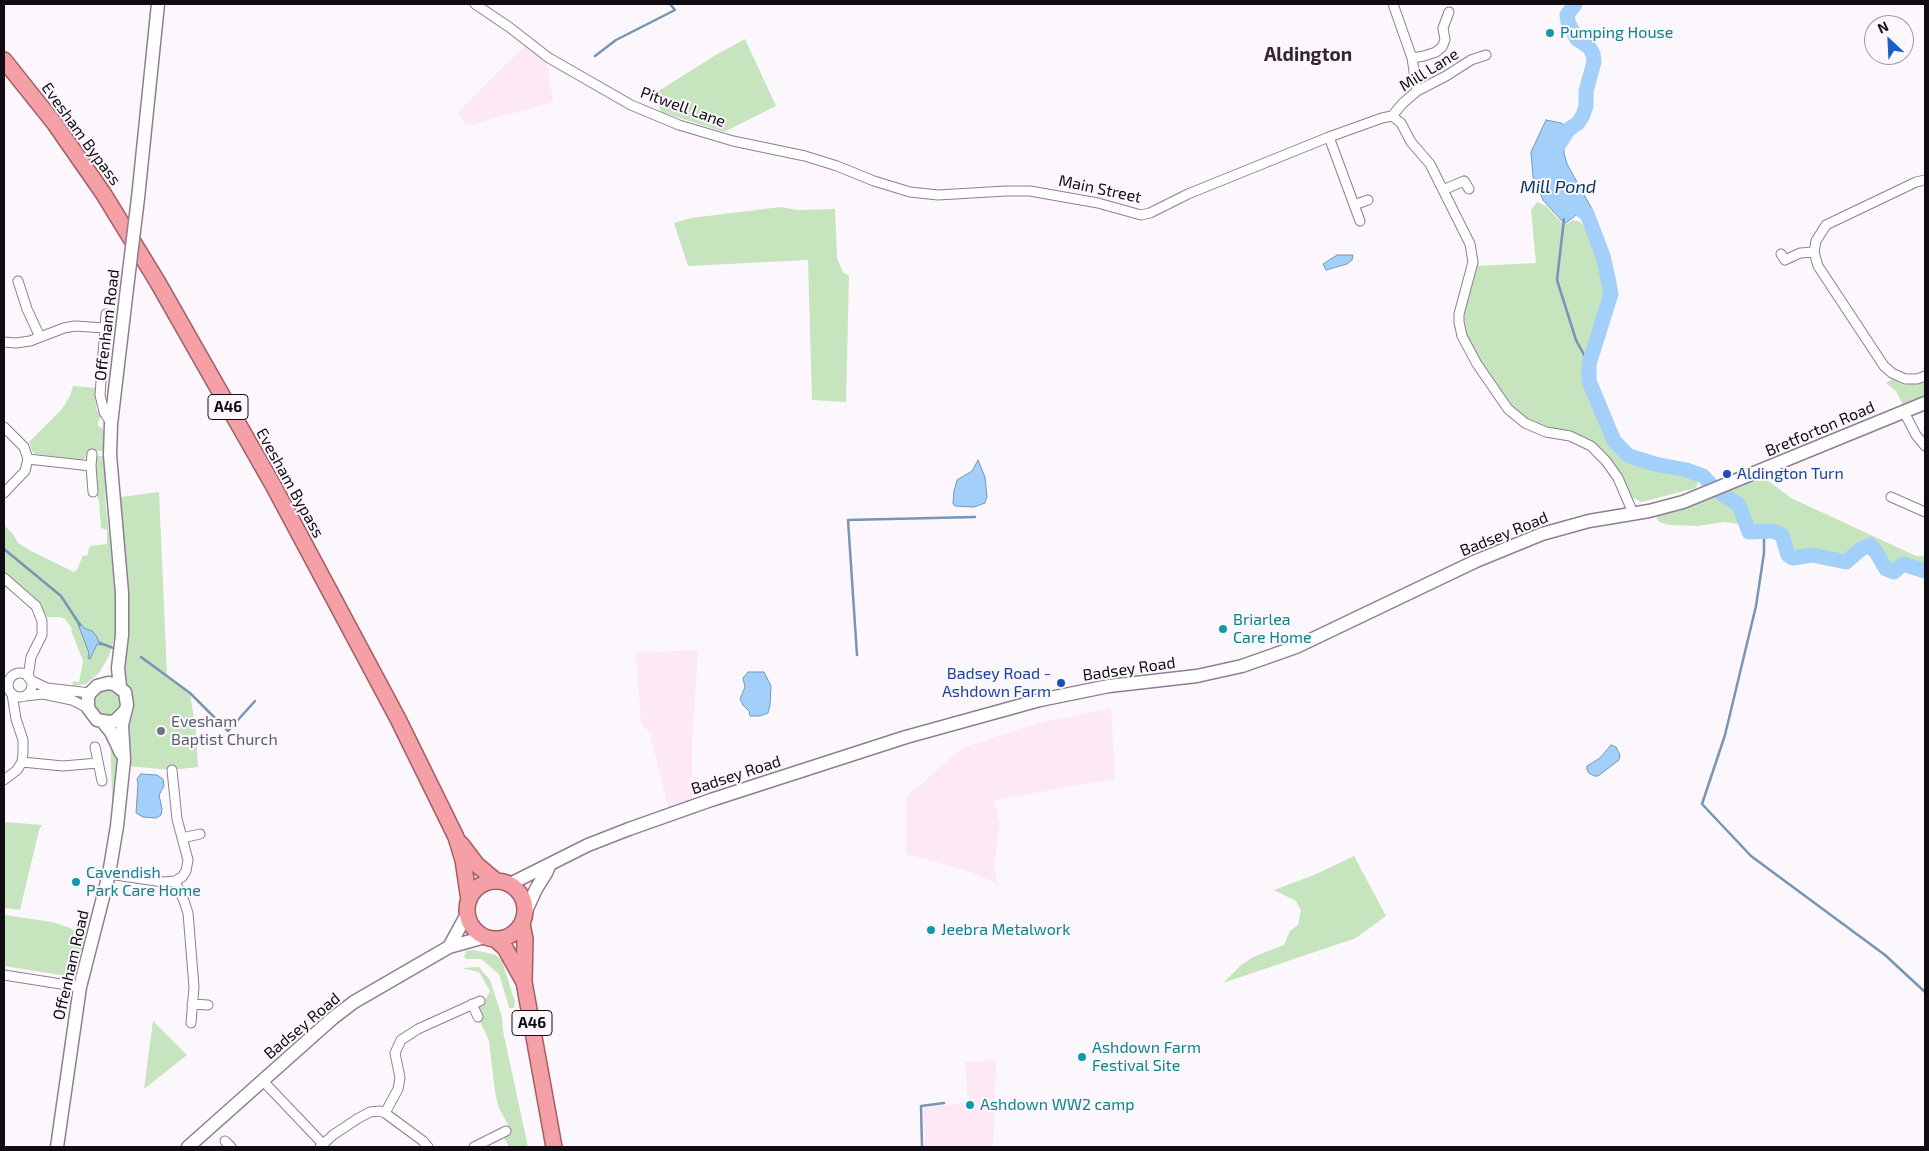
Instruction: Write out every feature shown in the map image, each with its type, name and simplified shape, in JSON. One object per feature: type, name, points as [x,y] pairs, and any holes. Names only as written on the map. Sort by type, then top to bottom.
[{"type":"highway","name":"Evesham Bypass","points":[[4,60],[55,124],[103,193],[157,281],[305,544],[398,719],[456,837],[463,860],[468,907]]},
{"type":"highway","name":"Evesham Bypass","points":[[456,837],[477,865],[495,880]]},
{"type":"highway","points":[[495,880],[510,884],[522,895],[524,918],[511,936],[490,938],[474,928],[468,907],[479,886],[495,880]]},
{"type":"highway","name":"A46","points":[[524,918],[524,982],[554,1147]]},
{"type":"highway","name":"A46","points":[[490,938],[506,948],[524,982]]},
{"type":"main road","name":"Offenham Road","points":[[120,687],[118,674],[122,628],[122,594],[111,474],[111,424],[138,198],[158,4]]},
{"type":"main road","name":"Bretforton Road","points":[[1706,494],[1925,403]]},
{"type":"main road","name":"Badsey Road","points":[[510,884],[588,845],[689,808],[906,737],[1040,700],[1109,686],[1197,676],[1242,666],[1296,646],[1476,561],[1542,534],[1589,521],[1633,514],[1683,502],[1706,494]]},
{"type":"main road","name":"Offenham Road","points":[[101,684],[120,650]]},
{"type":"main road","points":[[102,722],[116,721],[125,711],[127,698],[120,687],[114,684],[101,684],[90,693],[88,708],[93,716],[102,722],[116,740],[124,760]]},
{"type":"main road","name":"Offenham Road","points":[[57,1147],[80,987],[109,874],[117,826],[124,760],[122,725],[125,711]]},
{"type":"main road","points":[[524,918],[536,889],[550,864]]},
{"type":"main road","points":[[449,947],[468,907]]},
{"type":"main road","name":"Badsey Road","points":[[188,1147],[333,1018],[354,1002],[449,947],[490,938]]},
{"type":"street","name":"Pitwell Lane","points":[[475,4],[549,58],[631,105],[679,125],[733,141],[805,156],[874,181]]},
{"type":"street","points":[[1393,4],[1412,58],[1417,91]]},
{"type":"street","points":[[1412,58],[1436,52],[1442,47],[1445,40],[1443,28],[1449,12]]},
{"type":"street","name":"Mill Lane","points":[[1392,116],[1417,91],[1471,60],[1486,55]]},
{"type":"street","name":"Main Street","points":[[874,181],[910,192],[938,195],[1030,191],[1098,203],[1141,215],[1150,213],[1188,194],[1329,137],[1392,116]]},
{"type":"street","points":[[1392,116],[1401,123],[1415,147],[1430,164],[1463,229],[1472,253],[1473,262],[1459,314],[1462,336],[1477,364],[1508,409],[1525,424],[1546,432],[1570,436],[1591,446],[1606,460],[1618,478],[1633,514]]},
{"type":"street","points":[[1329,137],[1360,221]]},
{"type":"street","points":[[1925,180],[1916,182],[1826,225],[1816,241],[1814,252],[1818,266],[1884,366],[1892,373],[1905,379],[1917,379],[1925,376]]},
{"type":"street","points":[[1443,190],[1464,181],[1469,189]]},
{"type":"street","points":[[1354,205],[1368,200]]},
{"type":"street","points":[[1781,254],[1785,260],[1800,253],[1814,252]]},
{"type":"street","points":[[18,281],[27,309],[40,337]]},
{"type":"street","points":[[106,314],[100,395],[104,412],[111,424]]},
{"type":"street","points":[[4,342],[16,343],[76,326],[105,328]]},
{"type":"street","points":[[1904,412],[1916,435],[1925,446]]},
{"type":"street","points":[[4,427],[22,444],[28,459],[25,471],[4,493]]},
{"type":"street","points":[[92,454],[93,492]]},
{"type":"street","points":[[28,459],[91,466]]},
{"type":"street","points":[[1891,497],[1925,512]]},
{"type":"street","points":[[4,578],[29,600],[39,612],[43,627],[42,635],[31,657],[29,678],[31,687],[23,696],[17,721]]},
{"type":"street","points":[[4,780],[13,775],[22,762],[23,740],[8,688],[8,681],[11,675],[37,647]]},
{"type":"street","points":[[11,675],[22,674],[47,688],[90,693]]},
{"type":"street","points":[[8,688],[23,696],[43,694],[72,700],[88,708]]},
{"type":"street","points":[[95,747],[102,781]]},
{"type":"street","points":[[22,762],[63,766],[98,763]]},
{"type":"street","points":[[109,874],[155,882],[175,881],[182,877],[188,860],[174,802],[172,770]]},
{"type":"street","points":[[182,838],[200,834]]},
{"type":"street","points":[[175,881],[188,913],[194,987],[191,1023]]},
{"type":"street","points":[[4,975],[80,987]]},
{"type":"street","points":[[385,1113],[398,1089],[400,1078],[395,1053],[401,1040],[418,1029],[476,1003],[478,1017]]},
{"type":"street","points":[[192,1004],[208,1006]]},
{"type":"street","points":[[262,1081],[321,1146],[333,1135],[370,1112],[380,1111],[423,1141],[428,1147]]},
{"type":"street","points":[[474,1147],[506,1131]]},
{"type":"shaded area","points":[[525,46],[546,60],[553,102],[467,126],[457,112]]},
{"type":"shaded area","points":[[698,650],[692,747],[692,804],[669,811],[650,734],[641,722],[636,653]]},
{"type":"shaded area","points":[[1111,708],[1115,779],[994,800],[1000,823],[994,869],[998,884],[965,870],[906,854],[906,797],[962,748],[1035,724]]},
{"type":"shaded area","name":"Ashdown WW2 camp","points":[[996,1060],[993,1147],[925,1147],[923,1108],[968,1102],[965,1062]]},
{"type":"green space","points":[[745,39],[776,106],[724,132],[661,112],[654,94]]},
{"type":"green space","points":[[1537,202],[1546,206],[1562,223],[1567,224],[1573,220],[1580,222],[1589,233],[1598,257],[1605,293],[1598,314],[1597,336],[1589,364],[1589,381],[1614,441],[1629,456],[1655,464],[1687,470],[1698,483],[1696,488],[1641,502],[1630,496],[1604,453],[1589,439],[1573,432],[1538,425],[1516,411],[1491,379],[1473,350],[1464,328],[1465,300],[1475,266],[1536,263],[1531,210]]},
{"type":"green space","points":[[781,207],[797,210],[835,209],[837,258],[843,272],[849,276],[846,402],[812,400],[808,260],[688,266],[674,223],[691,218]]},
{"type":"green space","points":[[1892,379],[1903,385],[1925,382],[1925,396],[1903,405],[1896,391],[1886,383]]},
{"type":"green space","points":[[73,386],[96,388],[95,400],[97,411],[101,416],[98,426],[104,432],[104,451],[87,451],[86,457],[83,460],[35,454],[29,442],[62,409],[70,396]]},
{"type":"green space","points":[[96,456],[104,456],[106,507],[115,590],[115,635],[109,656],[99,673],[86,684],[72,686],[73,681],[79,682],[83,661],[71,627],[65,619],[47,617],[32,595],[4,572],[4,525],[13,534],[18,543],[74,572],[77,570],[83,555],[87,556],[90,546],[107,544],[107,530],[101,528],[99,500],[96,494]]},
{"type":"green space","points":[[1762,476],[1791,498],[1916,556],[1925,556],[1925,571],[1903,564],[1894,572],[1886,569],[1870,545],[1861,549],[1846,562],[1812,555],[1793,558],[1788,555],[1782,535],[1773,532],[1749,532],[1746,525],[1725,522],[1697,526],[1669,525],[1659,522],[1654,513]]},
{"type":"green space","points":[[159,492],[167,675],[190,693],[196,732],[198,767],[172,770],[127,766],[124,683],[122,677],[126,588],[121,497]]},
{"type":"green space","points":[[113,688],[123,699],[118,714],[104,717],[93,708],[93,698],[98,690]]},
{"type":"green space","points":[[110,737],[116,752],[118,768],[113,822]]},
{"type":"green space","points":[[4,822],[42,825],[39,830],[20,910],[4,908]]},
{"type":"green space","points":[[1354,856],[1386,916],[1356,938],[1223,983],[1240,966],[1253,957],[1284,945],[1290,931],[1298,925],[1301,910],[1296,901],[1274,890],[1314,875]]},
{"type":"green space","points":[[4,915],[52,922],[70,928],[85,939],[77,967],[66,976],[4,966]]},
{"type":"green space","points":[[474,950],[496,955],[502,961],[515,1002],[514,1008],[509,1008],[499,974],[481,959],[467,959],[464,957],[466,951]]},
{"type":"green space","points":[[479,967],[490,980],[502,1017],[503,1031],[528,1147],[509,1147],[503,1136],[511,1131],[499,1108],[495,1092],[489,1041],[479,1019],[477,1006],[486,999],[490,991],[479,972],[462,968]]},
{"type":"green space","points":[[153,1021],[187,1055],[144,1089]]},
{"type":"water","name":"Mill Pond","points":[[1546,120],[1561,123],[1569,129],[1571,135],[1564,141],[1564,153],[1567,164],[1592,209],[1582,218],[1576,215],[1566,223],[1543,200],[1533,177],[1531,152]]},
{"type":"water","points":[[1337,255],[1353,255],[1352,260],[1347,264],[1326,270],[1323,264]]},
{"type":"water","points":[[978,460],[985,477],[987,497],[985,503],[974,507],[955,506],[953,504],[954,491],[957,480],[972,471]]},
{"type":"water","points":[[80,623],[84,628],[92,631],[98,641],[102,643],[102,645],[97,644],[90,659],[88,658],[89,653],[78,624]]},
{"type":"water","points":[[748,672],[764,672],[771,686],[768,713],[760,716],[750,716],[749,711],[740,699],[745,687],[743,678]]},
{"type":"water","points":[[1611,745],[1616,747],[1620,755],[1619,760],[1598,776],[1589,773],[1587,766],[1600,758]]},
{"type":"water","points":[[141,774],[157,775],[163,779],[164,786],[159,795],[162,809],[161,815],[156,818],[143,817],[136,813],[137,779]]},
{"type":"waterway","points":[[595,56],[616,40],[675,10],[670,4]]},
{"type":"waterway","points":[[1558,146],[1569,129],[1578,123],[1583,115],[1586,106],[1586,91],[1594,62],[1593,54],[1589,47],[1577,39],[1568,22],[1567,15],[1575,4]]},
{"type":"waterway","points":[[1570,202],[1587,214],[1603,256],[1609,283],[1611,294],[1589,364],[1589,381],[1614,441],[1629,456],[1655,464],[1687,470],[1703,476],[1716,490],[1739,505],[1749,532],[1773,531],[1782,535],[1788,555],[1793,558],[1812,555],[1846,562],[1861,549],[1870,545],[1886,569],[1894,572],[1903,564],[1925,571]]},
{"type":"waterway","points":[[1564,219],[1557,280],[1576,340],[1589,364]]},
{"type":"waterway","points":[[857,655],[848,520],[975,517]]},
{"type":"waterway","points":[[1764,532],[1764,553],[1756,606],[1725,735],[1702,804],[1751,856],[1885,955],[1925,992]]},
{"type":"waterway","points":[[4,549],[61,596],[80,625]]},
{"type":"waterway","points":[[100,643],[116,649]]},
{"type":"waterway","points":[[141,657],[190,693],[228,731],[255,701]]},
{"type":"waterway","points":[[922,1147],[921,1106],[944,1103]]},
{"type":"place","name":"Pumping House","points":[[1550,33]]},
{"type":"place","name":"Aldington Turn","points":[[1727,474]]},
{"type":"place","name":"Briarlea Care Home","points":[[1223,629]]},
{"type":"place","name":"Badsey Road - Ashdown Farm","points":[[1061,683]]},
{"type":"place","name":"Evesham Baptist Church","points":[[161,731]]},
{"type":"place","name":"Cavendish Park Care Home","points":[[76,882]]},
{"type":"place","name":"Jeebra Metalwork","points":[[931,930]]},
{"type":"place","name":"Ashdown Farm Festival Site","points":[[1082,1057]]},
{"type":"place","name":"Ashdown WW2 camp","points":[[970,1105]]},
{"type":"district","name":"Aldington","points":[[1308,55]]}]
